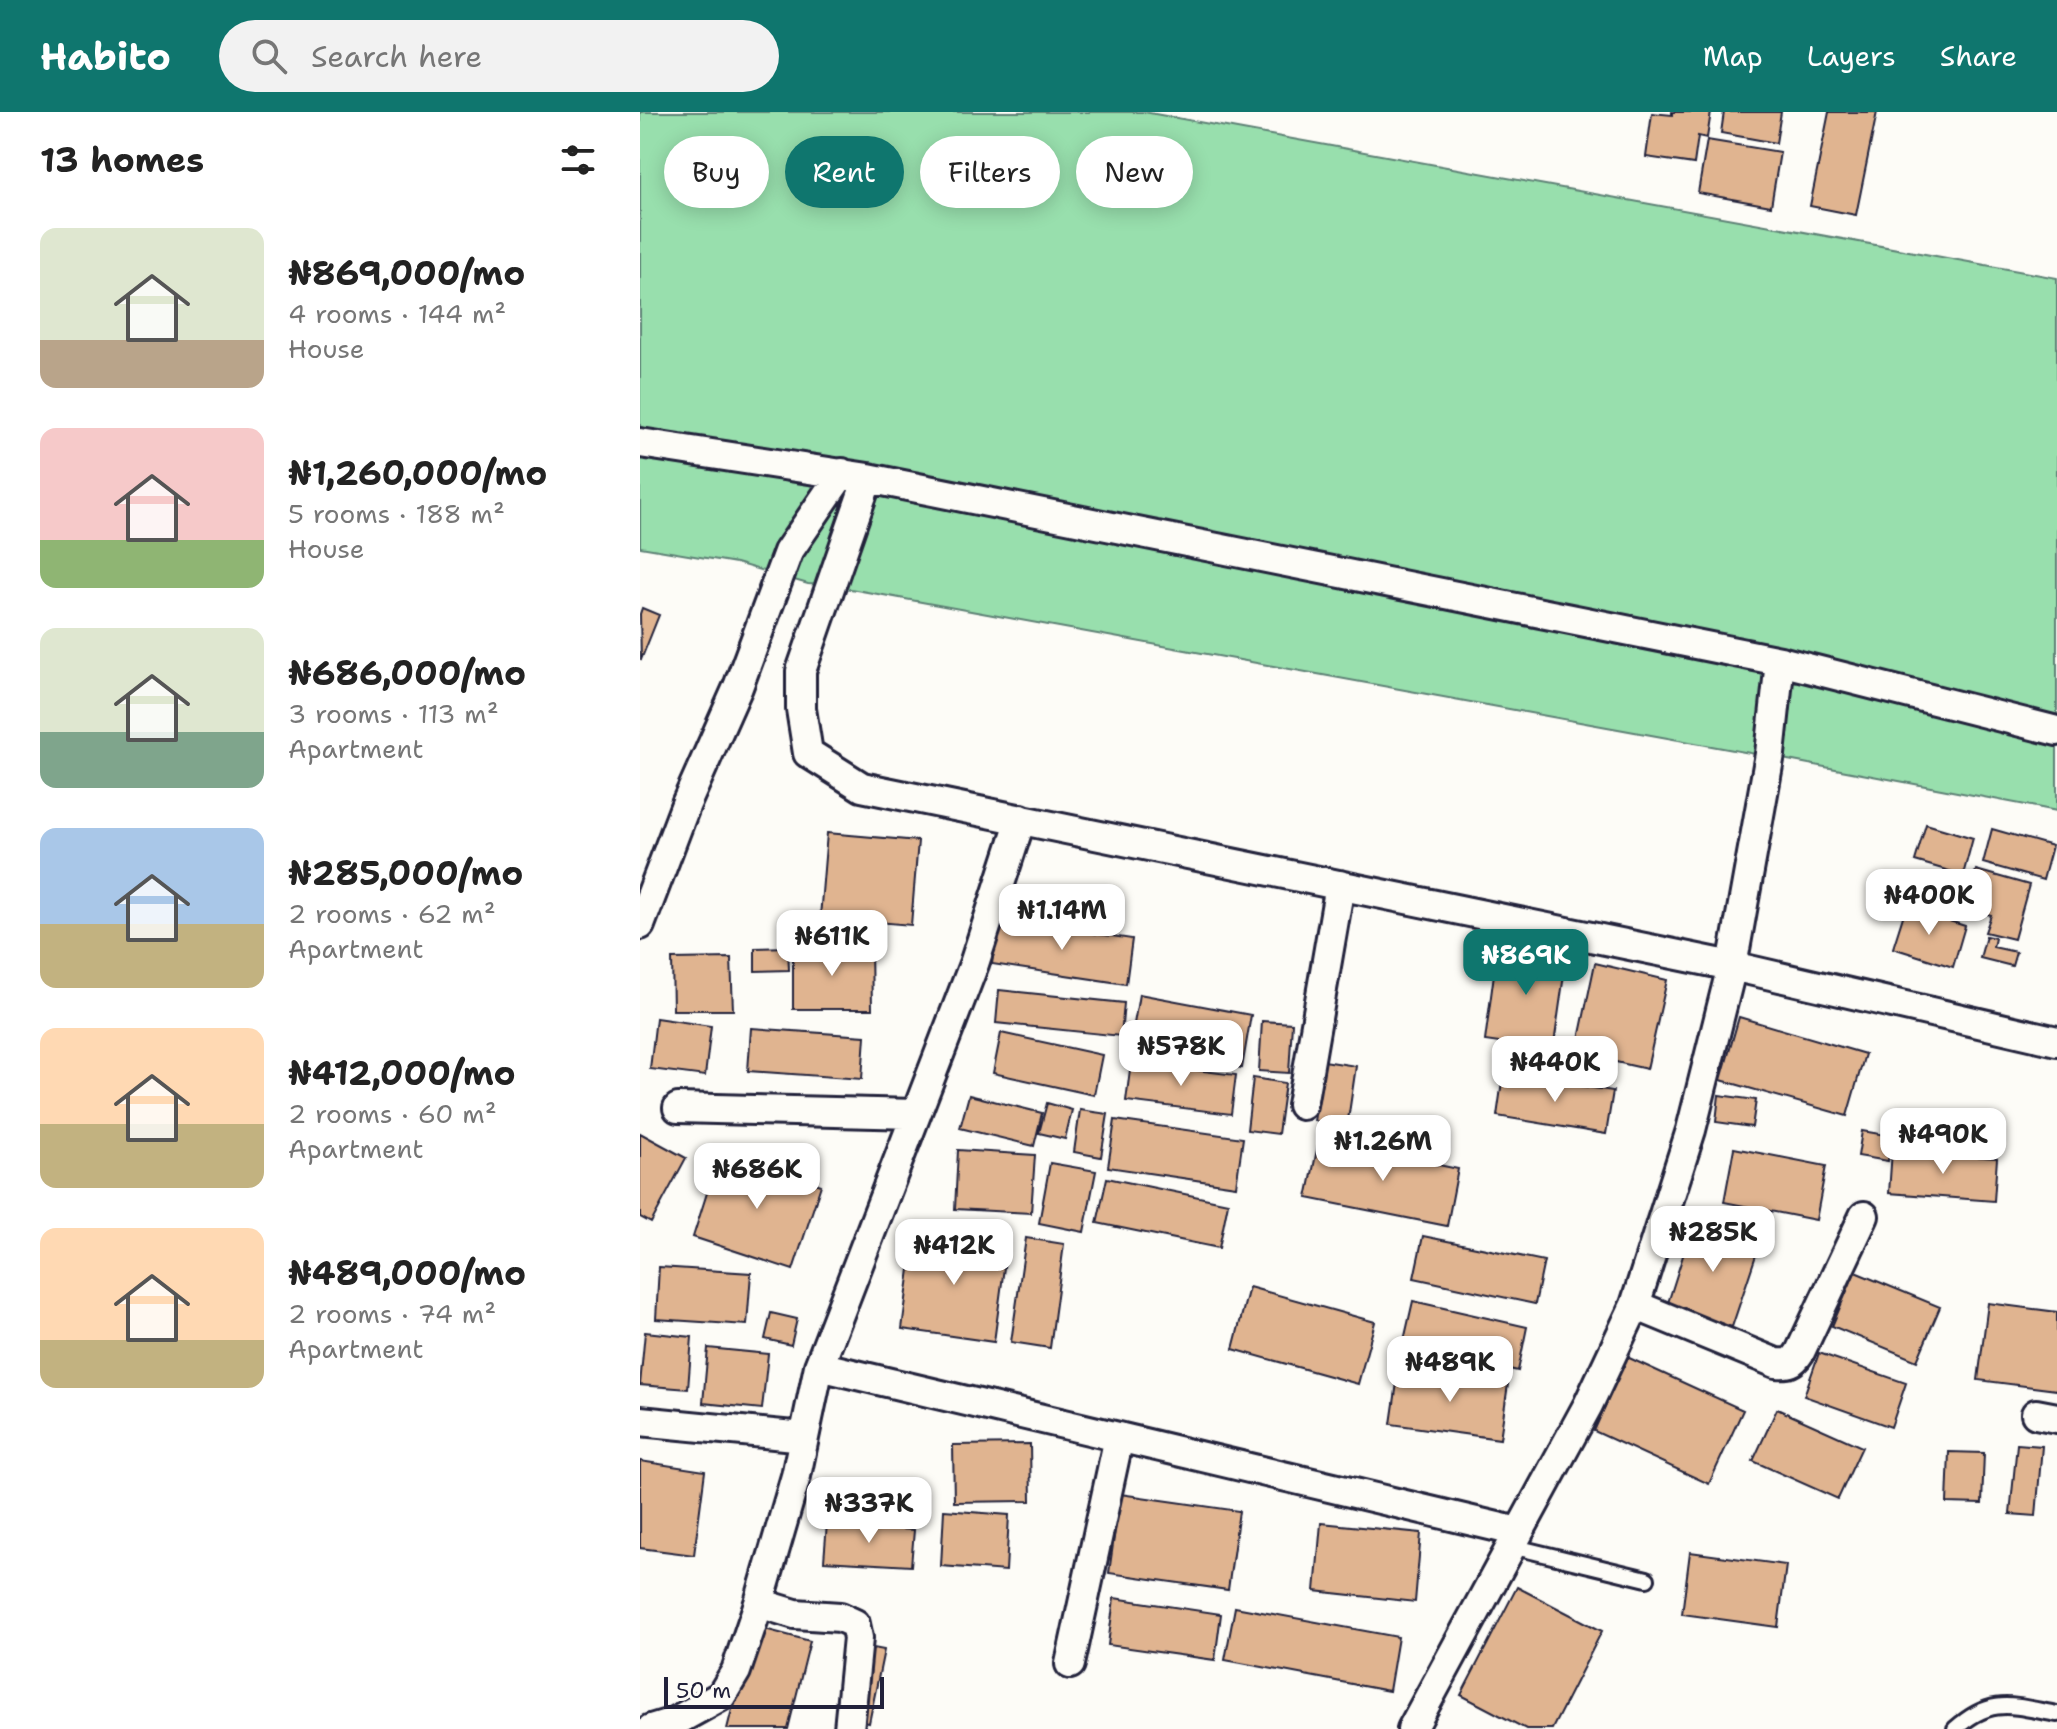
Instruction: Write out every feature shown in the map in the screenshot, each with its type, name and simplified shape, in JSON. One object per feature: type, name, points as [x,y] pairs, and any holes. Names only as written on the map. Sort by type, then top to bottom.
[{"type":"street","points":[[640,443],[855,476],[1780,661],[2057,731]]},
{"type":"street","points":[[855,476],[801,671],[801,709],[808,753],[862,787],[1732,966],[2057,1041]]},
{"type":"street","points":[[640,925],[686,804],[738,687],[788,552],[855,476]]},
{"type":"street","points":[[1412,1729],[1588,1405],[1635,1305],[1691,1130],[1732,966],[1770,754],[1780,661]]},
{"type":"street","points":[[651,1729],[674,1722],[721,1696],[736,1671],[796,1476],[819,1366],[974,964],[1021,819]]},
{"type":"street","points":[[1302,1105],[1340,885]]},
{"type":"street","points":[[678,1108],[916,1114]]},
{"type":"street","points":[[1635,1305],[1776,1363],[1789,1364],[1800,1352],[1864,1216]]},
{"type":"street","points":[[819,1366],[1119,1437],[1515,1539]]},
{"type":"street","points":[[640,1421],[804,1437]]},
{"type":"street","points":[[1070,1664],[1119,1437]]},
{"type":"street","points":[[759,1603],[795,1614],[840,1617],[855,1624],[858,1638],[849,1729]]},
{"type":"lane","points":[[1515,1539],[1647,1579]]},
{"type":"lane","points":[[1955,1729],[1971,1715],[1989,1707],[2016,1707],[2057,1714]]},
{"type":"green space","points":[[640,112],[1144,112],[2057,278],[2057,811],[834,586],[808,584],[736,563],[640,547]]},
{"type":"building","points":[[1672,112],[1711,112],[1707,138],[1698,136],[1694,164],[1646,157],[1652,113],[1672,115]]},
{"type":"building","points":[[1724,112],[1781,112],[1776,143],[1721,133]]},
{"type":"building","points":[[1829,112],[1877,112],[1856,215],[1810,206]]},
{"type":"building","points":[[1707,140],[1780,152],[1771,206],[1698,193]]},
{"type":"building","points":[[642,608],[659,615],[641,660],[640,614]]},
{"type":"building","points":[[1926,824],[1973,838],[1963,875],[1915,861]]},
{"type":"building","points":[[1992,829],[2052,846],[2043,880],[1983,863]]},
{"type":"building","points":[[827,833],[918,841],[911,925],[820,917]]},
{"type":"building","points":[[1976,870],[2029,885],[2014,939],[1985,932],[1991,915],[1965,908]]},
{"type":"building","points":[[1906,907],[1965,926],[1953,967],[1893,948]]},
{"type":"building","points":[[998,919],[1132,939],[1126,984],[992,964]]},
{"type":"building","points":[[1986,936],[1995,938],[1993,947],[2016,952],[2012,966],[1980,958]]},
{"type":"building","points":[[1498,944],[1567,954],[1553,1051],[1485,1041]]},
{"type":"building","points":[[788,947],[789,970],[755,971],[755,948]]},
{"type":"building","points":[[871,947],[872,1009],[793,1009],[793,948]]},
{"type":"building","points":[[731,958],[733,1010],[673,1010],[672,959]]},
{"type":"building","points":[[1595,963],[1667,980],[1647,1069],[1576,1053]]},
{"type":"building","points":[[999,990],[1124,1003],[1121,1036],[996,1023]]},
{"type":"building","points":[[1139,994],[1251,1015],[1242,1068],[1130,1048]]},
{"type":"building","points":[[1739,1017],[1865,1054],[1847,1116],[1721,1080]]},
{"type":"building","points":[[656,1018],[711,1026],[705,1076],[650,1069]]},
{"type":"building","points":[[1262,1021],[1292,1023],[1289,1073],[1259,1071]]},
{"type":"building","points":[[751,1028],[865,1036],[862,1079],[748,1071]]},
{"type":"building","points":[[1001,1033],[1102,1055],[1094,1095],[993,1073]]},
{"type":"building","points":[[1324,1061],[1356,1066],[1347,1127],[1314,1121]]},
{"type":"building","points":[[1131,1062],[1236,1075],[1231,1114],[1126,1101]]},
{"type":"building","points":[[1503,1074],[1613,1091],[1606,1134],[1497,1116]]},
{"type":"building","points":[[1253,1078],[1285,1083],[1278,1134],[1247,1130]]},
{"type":"building","points":[[969,1095],[1042,1113],[1034,1146],[960,1128]]},
{"type":"building","points":[[1719,1095],[1756,1100],[1752,1127],[1716,1122]]},
{"type":"building","points":[[1047,1103],[1072,1110],[1065,1139],[1039,1133]]},
{"type":"building","points":[[1080,1110],[1108,1114],[1101,1157],[1074,1152]]},
{"type":"building","points":[[1115,1120],[1243,1138],[1236,1186],[1108,1167]]},
{"type":"building","points":[[1862,1131],[1892,1136],[1888,1161],[1858,1156]]},
{"type":"building","points":[[640,1133],[686,1158],[651,1223],[640,1217]]},
{"type":"building","points":[[1319,1140],[1458,1169],[1447,1226],[1307,1198]]},
{"type":"building","points":[[1734,1148],[1826,1166],[1816,1220],[1724,1202]]},
{"type":"building","points":[[958,1150],[1035,1155],[1031,1213],[955,1209]]},
{"type":"building","points":[[1892,1150],[1997,1158],[1994,1201],[1889,1193]]},
{"type":"building","points":[[720,1152],[821,1185],[793,1270],[693,1237]]},
{"type":"building","points":[[1050,1163],[1096,1171],[1084,1232],[1039,1223]]},
{"type":"building","points":[[1107,1178],[1228,1203],[1219,1248],[1097,1223]]},
{"type":"building","points":[[1694,1221],[1760,1243],[1732,1327],[1667,1306]]},
{"type":"building","points":[[915,1232],[1007,1245],[994,1342],[902,1329]]},
{"type":"building","points":[[1423,1236],[1544,1261],[1535,1304],[1414,1278]]},
{"type":"building","points":[[1026,1238],[1064,1244],[1050,1348],[1011,1342]]},
{"type":"building","points":[[659,1267],[751,1273],[747,1325],[656,1319]]},
{"type":"building","points":[[1855,1272],[1940,1307],[1917,1361],[1832,1326]]},
{"type":"building","points":[[1249,1287],[1375,1322],[1358,1384],[1233,1349]]},
{"type":"building","points":[[1413,1301],[1527,1327],[1518,1371],[1403,1345]]},
{"type":"building","points":[[1988,1303],[2057,1312],[2057,1390],[1978,1380]]},
{"type":"building","points":[[771,1313],[797,1319],[791,1345],[765,1339]]},
{"type":"building","points":[[645,1332],[692,1337],[688,1389],[640,1385]]},
{"type":"building","points":[[708,1348],[768,1354],[762,1409],[703,1403]]},
{"type":"building","points":[[1819,1353],[1906,1383],[1891,1427],[1804,1396]]},
{"type":"building","points":[[1627,1357],[1743,1410],[1709,1484],[1594,1431]]},
{"type":"building","points":[[1399,1369],[1508,1384],[1500,1439],[1391,1424]]},
{"type":"building","points":[[1777,1409],[1862,1447],[1838,1499],[1753,1461]]},
{"type":"building","points":[[1030,1444],[1031,1501],[954,1502],[953,1445]]},
{"type":"building","points":[[2017,1444],[2042,1446],[2036,1516],[2010,1514]]},
{"type":"building","points":[[1949,1452],[1984,1453],[1982,1504],[1947,1503]]},
{"type":"building","points":[[640,1461],[705,1471],[694,1555],[640,1548]]},
{"type":"building","points":[[1120,1494],[1239,1511],[1228,1590],[1109,1573]]},
{"type":"building","points":[[848,1499],[874,1500],[874,1521],[848,1520]]},
{"type":"building","points":[[944,1510],[1009,1515],[1006,1571],[941,1566]]},
{"type":"building","points":[[827,1523],[914,1530],[911,1566],[824,1561]]},
{"type":"building","points":[[1321,1523],[1421,1533],[1415,1602],[1315,1591]]},
{"type":"building","points":[[1690,1552],[1786,1565],[1778,1627],[1682,1614]]},
{"type":"building","points":[[1517,1587],[1602,1631],[1552,1729],[1526,1729],[1461,1695]]},
{"type":"building","points":[[1114,1598],[1221,1614],[1215,1660],[1108,1645]]},
{"type":"building","points":[[1235,1607],[1398,1637],[1389,1691],[1225,1660]]},
{"type":"building","points":[[753,1626],[810,1641],[788,1729],[727,1729]]},
{"type":"building","points":[[868,1647],[884,1650],[869,1723],[853,1720]]}]
